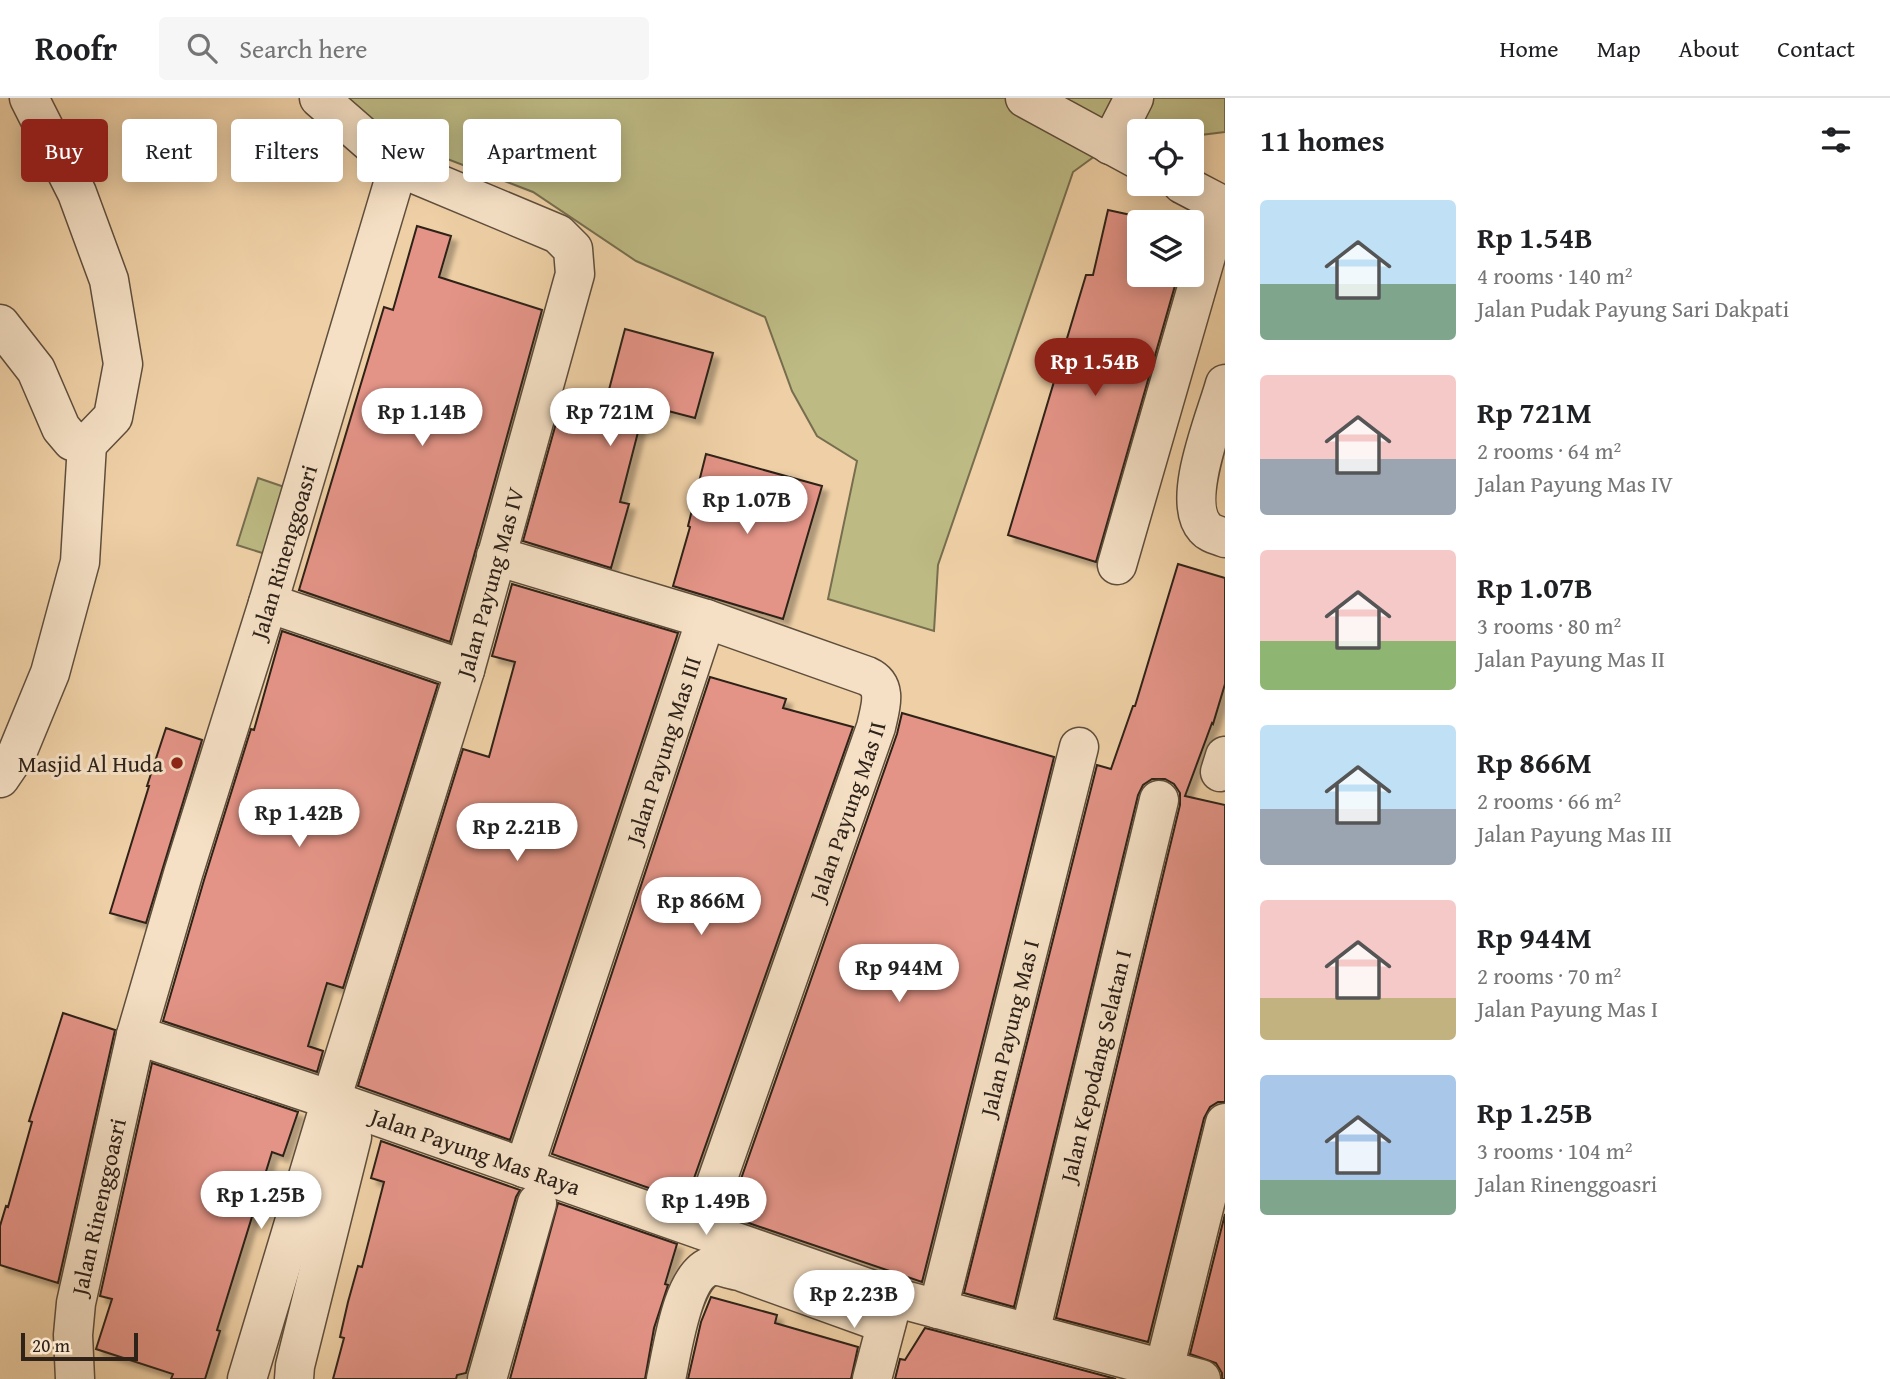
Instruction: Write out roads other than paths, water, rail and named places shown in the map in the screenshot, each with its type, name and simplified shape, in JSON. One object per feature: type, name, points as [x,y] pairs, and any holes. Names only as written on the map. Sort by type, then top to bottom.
[{"type":"street","points":[[0,778],[17,753],[50,673],[80,562],[88,444],[113,417],[123,364],[109,280],[77,194],[29,98]]},
{"type":"street","points":[[319,98],[357,132]]},
{"type":"street","points":[[1025,98],[1125,153],[1134,98]]},
{"type":"street","name":"Jalan Rinenggoasri","points":[[75,1379],[73,1335],[76,1304],[136,1035],[393,182]]},
{"type":"street","name":"Jalan Payung Mas IV","points":[[331,1100],[465,670],[575,274],[573,249],[558,234],[434,182]]},
{"type":"street","points":[[1117,565],[1223,206],[1204,196]]},
{"type":"street","points":[[0,324],[36,370],[61,428],[72,441],[88,444]]},
{"type":"street","points":[[1225,384],[1197,479],[1195,497],[1197,515],[1203,527],[1210,533],[1225,538]]},
{"type":"street","points":[[496,556],[706,619]]},
{"type":"street","points":[[268,603],[465,670]]},
{"type":"street","name":"Jalan Payung Mas III","points":[[487,1379],[531,1185],[706,619]]},
{"type":"street","name":"Jalan Payung Mas II","points":[[700,1229],[876,727],[882,692],[875,680],[867,676],[706,619]]},
{"type":"street","name":"Jalan Payung Mas I","points":[[938,1309],[1079,747]]},
{"type":"street","name":"Jalan Kepodang Selatan I","points":[[1030,1333],[1159,800]]},
{"type":"street","points":[[136,1035],[331,1100],[247,1379]]},
{"type":"street","name":"Jalan Payung Mas Raya","points":[[331,1100],[531,1185],[700,1229],[890,1310],[938,1309],[1201,1379]]},
{"type":"street","points":[[1164,1369],[1225,1123]]},
{"type":"street","points":[[295,1379],[295,1366],[352,1137]]},
{"type":"street","points":[[666,1379],[683,1305],[694,1280],[702,1270],[714,1266],[890,1310],[872,1379]]},
{"type":"place","name":"Masjid Al Huda","points":[[177,763]]}]
